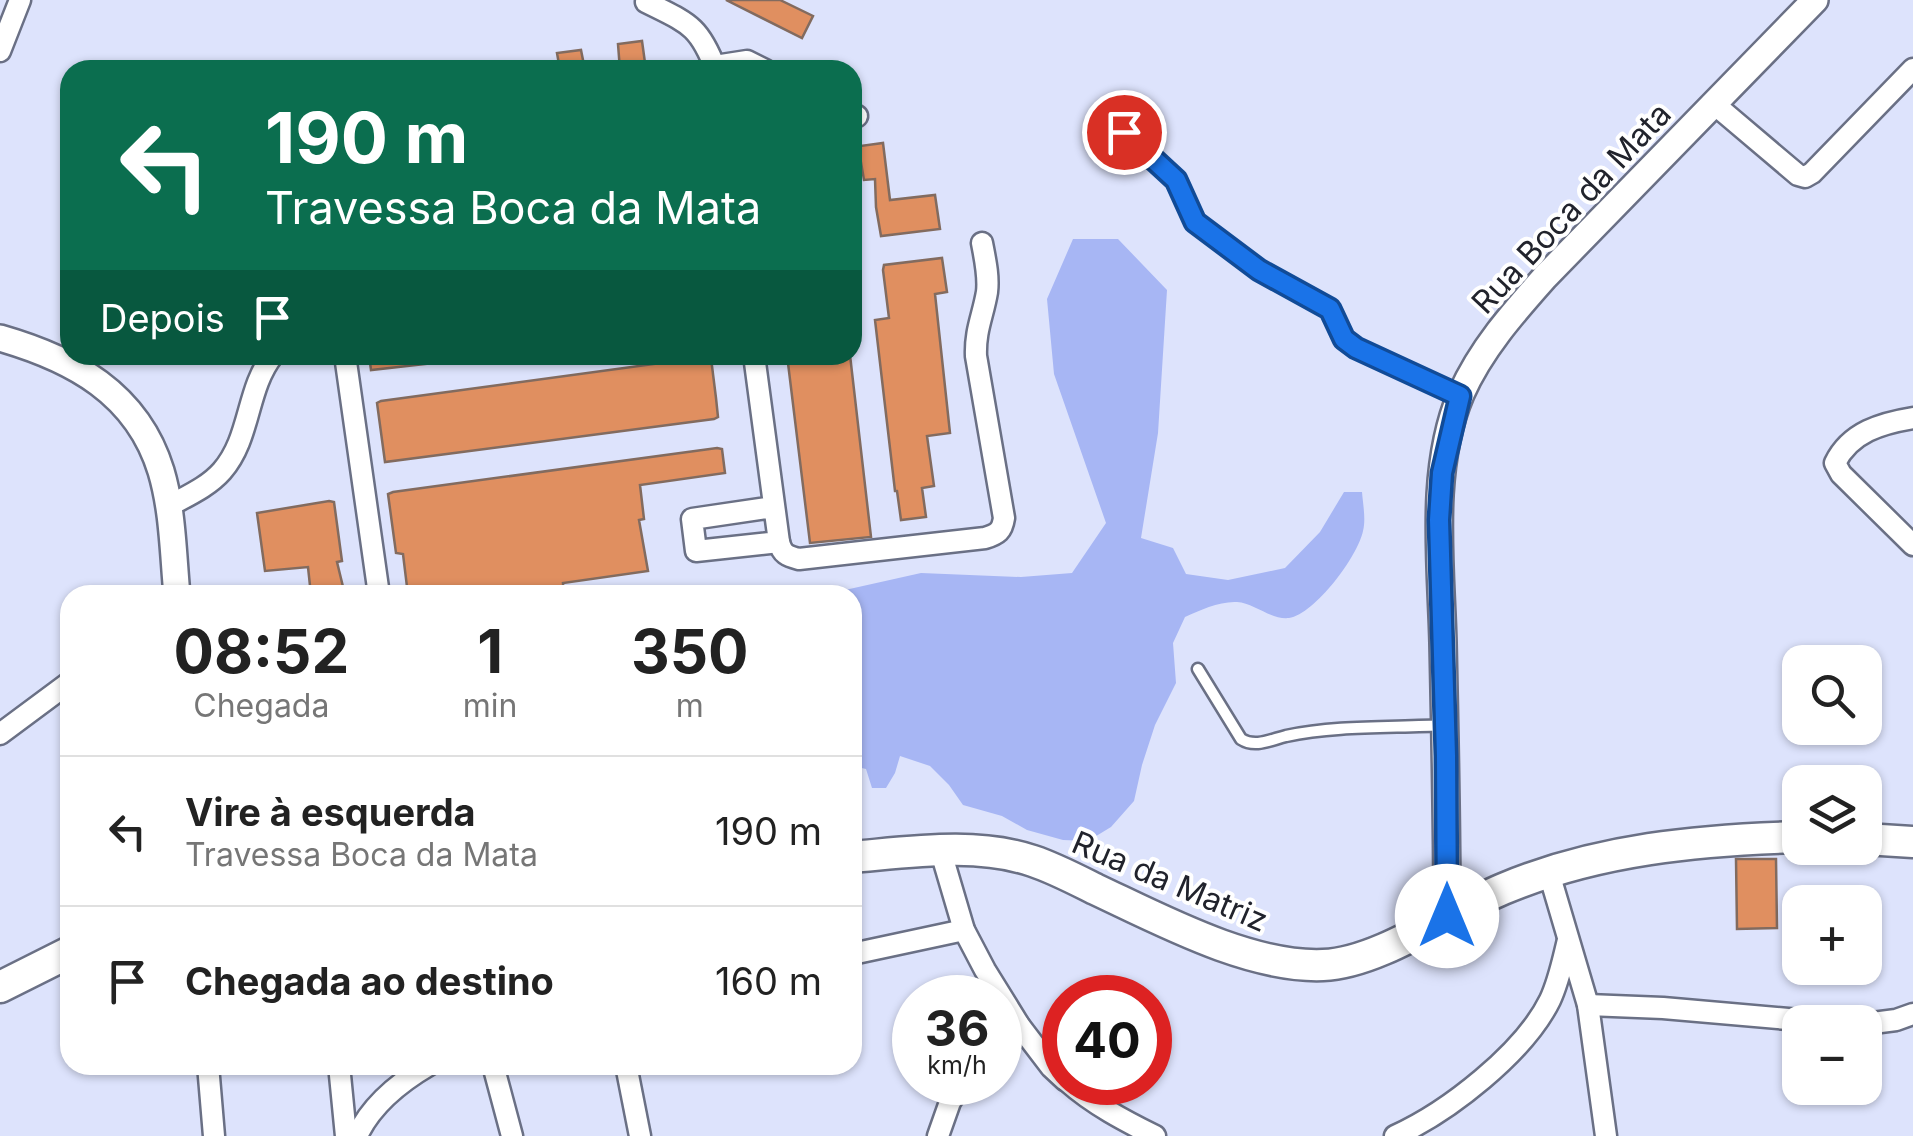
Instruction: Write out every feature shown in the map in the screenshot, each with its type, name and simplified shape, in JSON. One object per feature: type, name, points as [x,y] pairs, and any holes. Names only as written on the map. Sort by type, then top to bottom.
[{"type":"main road","name":"Rua da Matriz","points":[[862,856],[940,852],[1003,854],[1033,861],[1218,943],[1264,958],[1325,965],[1376,952],[1503,889],[1548,872],[1642,849],[1782,838]]},
{"type":"main road","points":[[1882,840],[1913,842]]},
{"type":"main road","points":[[0,987],[60,957]]},
{"type":"street","points":[[0,52],[20,0]]},
{"type":"street","name":"Rua Boca da Mata","points":[[1447,916],[1439,520],[1442,473],[1460,396],[1478,361],[1507,320],[1545,277],[1816,0]]},
{"type":"street","points":[[646,2],[693,27],[712,60]]},
{"type":"street","points":[[1713,103],[1805,177],[1913,69]]},
{"type":"street","points":[[755,365],[778,542],[786,556],[799,559],[997,534],[1004,518],[975,339],[987,292],[982,243]]},
{"type":"street","points":[[0,338],[60,358]]},
{"type":"street","points":[[72,365],[104,386],[129,410],[147,436],[169,506],[176,585]]},
{"type":"street","points":[[169,506],[203,488],[234,455],[265,365]]},
{"type":"street","points":[[346,365],[378,585]]},
{"type":"street","points":[[1913,418],[1871,428],[1842,450],[1835,463],[1841,474],[1913,544]]},
{"type":"street","points":[[774,507],[692,518],[696,552],[778,542]]},
{"type":"street","points":[[0,734],[60,689]]},
{"type":"street","points":[[940,852],[964,930],[991,975]]},
{"type":"street","points":[[1548,872],[1588,1005],[1606,1136]]},
{"type":"street","points":[[862,952],[964,930]]},
{"type":"street","points":[[1395,1136],[1421,1124],[1484,1078],[1535,1023],[1550,1000],[1568,940]]},
{"type":"street","points":[[1588,1005],[1782,1018]]},
{"type":"street","points":[[1882,1022],[1913,1014]]},
{"type":"street","points":[[1022,1028],[1042,1055]]},
{"type":"street","points":[[209,1075],[214,1136]]},
{"type":"street","points":[[341,1075],[346,1136]]},
{"type":"street","points":[[356,1136],[362,1123],[411,1075]]},
{"type":"street","points":[[495,1075],[512,1136]]},
{"type":"street","points":[[628,1075],[640,1136]]},
{"type":"street","points":[[938,1136],[949,1105]]},
{"type":"street","points":[[1098,1105],[1155,1136]]},
{"type":"lane","points":[[1124,132],[1176,180],[1195,222],[1209,235],[1259,270],[1330,309],[1344,339],[1356,348],[1460,396]]},
{"type":"lane","points":[[1198,669],[1241,739],[1248,743],[1316,732],[1445,726]]},
{"type":"shaded area","points":[[1073,239],[1118,239],[1167,290],[1158,433],[1141,538],[1173,548],[1186,574],[1228,580],[1285,568],[1320,532],[1344,492],[1362,492],[1364,517],[1359,542],[1344,568],[1323,595],[1299,614],[1282,618],[1230,602],[1185,617],[1173,643],[1176,683],[1155,725],[1134,801],[1111,827],[1088,841],[1063,840],[1027,830],[1002,816],[963,805],[930,766],[900,756],[886,788],[872,788],[866,769],[862,768],[862,586],[921,573],[1021,577],[1072,573],[1106,523],[1054,374],[1047,299]]},
{"type":"building","points":[[726,0],[780,0],[813,16],[802,38]]},
{"type":"building","points":[[642,41],[645,60],[619,60],[618,44]]},
{"type":"building","points":[[581,50],[583,60],[558,60],[557,53]]},
{"type":"building","points":[[883,143],[890,200],[935,195],[940,229],[881,236],[875,179],[864,180],[862,146]]},
{"type":"building","points":[[942,258],[947,292],[935,294],[950,433],[927,436],[934,486],[922,488],[926,517],[901,520],[875,320],[889,318],[884,265]]},
{"type":"building","points":[[370,365],[417,365],[371,370]]},
{"type":"building","points":[[646,365],[712,365],[718,417],[385,462],[377,403]]},
{"type":"building","points":[[788,365],[851,365],[871,537],[810,543]]},
{"type":"building","points":[[717,448],[722,449],[725,473],[640,485],[644,519],[639,520],[648,571],[563,585],[407,585],[403,554],[396,553],[388,494]]},
{"type":"building","points":[[334,502],[342,561],[337,562],[343,585],[310,585],[308,567],[265,571],[257,513]]},
{"type":"building","points":[[1736,859],[1776,859],[1777,928],[1737,929]]},
{"type":"route","points":[[1124,132],[1176,180],[1195,222],[1209,235],[1259,270],[1330,309],[1344,339],[1356,348],[1460,396],[1442,473],[1439,520],[1447,916]]}]
